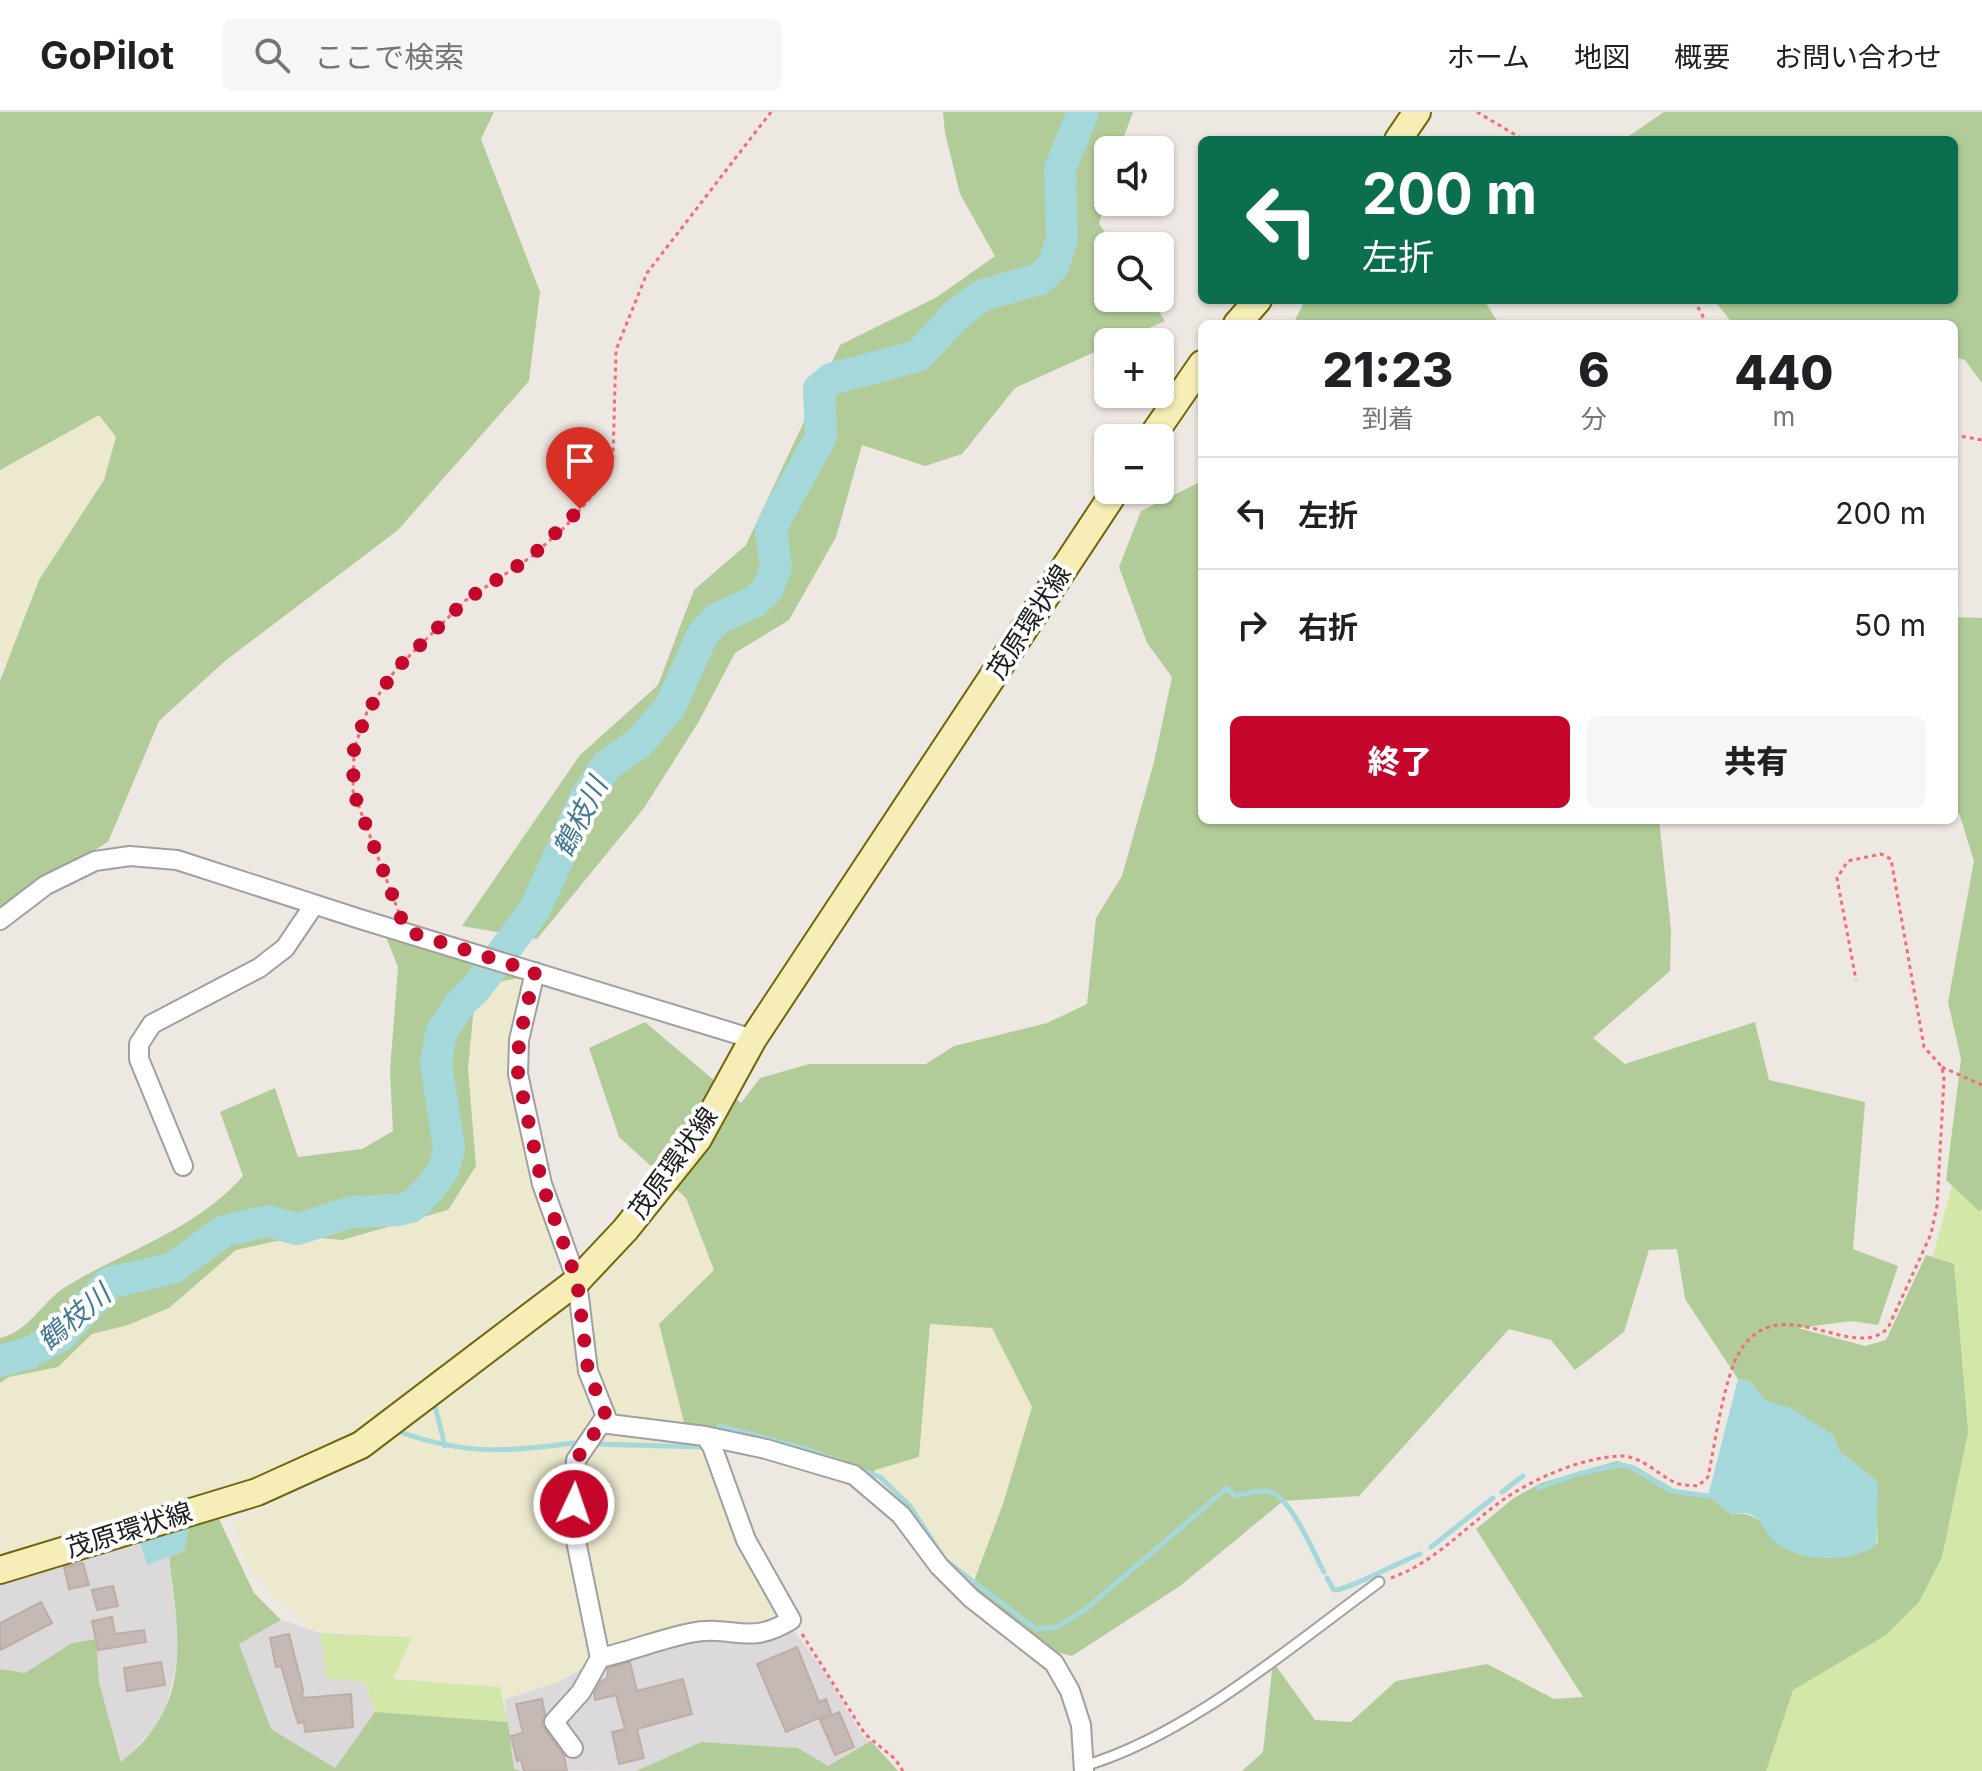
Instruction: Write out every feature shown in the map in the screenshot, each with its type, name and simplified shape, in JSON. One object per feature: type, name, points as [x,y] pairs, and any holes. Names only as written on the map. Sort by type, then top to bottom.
[{"type":"main road","points":[[1401,136],[1417,112]]},
{"type":"main road","points":[[1240,320],[1254,304]]},
{"type":"main road","points":[[1161,424],[1198,370]]},
{"type":"main road","name":"茂原環状線","points":[[0,1570],[257,1492],[361,1445],[577,1281],[625,1230],[698,1139],[753,1039],[1107,504]]},
{"type":"street","points":[[0,920],[71,870],[112,857],[177,860],[753,1039]]},
{"type":"street","points":[[183,1166],[139,1059],[139,1044],[152,1024],[259,968],[285,948],[314,905]]},
{"type":"street","points":[[530,971],[519,1040],[518,1074],[542,1184],[577,1281],[588,1371],[609,1424],[705,1436],[766,1449],[854,1475],[901,1515],[939,1566],[971,1598],[1054,1663],[1070,1691],[1081,1725],[1084,1769]]},
{"type":"street","points":[[573,1748],[554,1722],[581,1692],[600,1658],[573,1526],[576,1460],[606,1416]]},
{"type":"street","points":[[600,1658],[693,1632],[749,1636],[773,1631],[791,1620],[746,1540],[712,1446],[705,1436]]},
{"type":"lane","points":[[1084,1769],[1206,1707],[1379,1582]]},
{"type":"path","points":[[406,931],[353,791],[354,749],[367,712],[396,669],[466,600],[531,557],[566,526],[595,492],[613,457],[616,350],[647,273],[771,112]]},
{"type":"path","points":[[1477,112],[1517,136]]},
{"type":"path","points":[[1958,436],[1982,440]]},
{"type":"path","points":[[1856,980],[1837,878],[1848,861],[1881,854],[1891,859],[1924,1047],[1942,1067],[1982,1085]]},
{"type":"path","points":[[1379,1582],[1413,1570],[1444,1549],[1499,1502],[1523,1487],[1584,1463],[1622,1456],[1649,1466],[1677,1484],[1698,1486],[1708,1477],[1735,1361],[1755,1335],[1786,1323],[1861,1339],[1884,1332],[1931,1234],[1937,1206],[1944,1080],[1942,1067]]},
{"type":"path","points":[[791,1620],[830,1674],[865,1734],[895,1759],[903,1771]]},
{"type":"shaded area","points":[[100,414],[116,437],[104,480],[39,580],[7,666],[0,659],[0,470]]},
{"type":"shaded area","points":[[523,977],[510,1055],[558,1250],[556,1273],[388,1409],[339,1441],[279,1470],[0,1553],[0,1383],[9,1377],[58,1367],[92,1334],[128,1325],[169,1308],[236,1250],[299,1236],[342,1240],[476,1166],[468,1069],[475,995],[487,984]]},
{"type":"shaded area","points":[[674,1187],[686,1198],[714,1270],[659,1324],[685,1426],[625,1421],[610,1409],[595,1375],[582,1288],[633,1242]]},
{"type":"shaded area","points":[[572,1296],[593,1426],[570,1468],[594,1653],[590,1663],[561,1681],[505,1699],[500,1687],[392,1679],[412,1637],[312,1630],[269,1592],[249,1567],[232,1523],[360,1464]]},
{"type":"shaded area","points":[[929,1324],[992,1328],[1032,1407],[1003,1504],[971,1589],[871,1478],[875,1470],[919,1457]]},
{"type":"shaded area","points":[[624,1433],[707,1443],[781,1610],[772,1626],[604,1649],[577,1537],[581,1461],[601,1436]]},
{"type":"shaded area","points":[[140,1542],[147,1564],[169,1557],[180,1652],[163,1718],[122,1763],[99,1682],[95,1639],[72,1643],[25,1673],[0,1669],[0,1581]]},
{"type":"shaded area","points":[[281,1620],[321,1633],[326,1678],[365,1682],[375,1712],[335,1768],[270,1729],[239,1644]]},
{"type":"shaded area","points":[[792,1628],[828,1677],[863,1737],[871,1741],[828,1766],[798,1748],[701,1742],[636,1771],[514,1770],[505,1699],[561,1681],[590,1663],[684,1637]]},
{"type":"green space","points":[[0,112],[494,112],[481,139],[540,292],[529,381],[398,530],[225,661],[159,721],[108,842],[0,908],[0,681],[39,580],[104,480],[116,437],[99,415],[0,470]]},
{"type":"green space","points":[[943,112],[1133,112],[1124,136],[1094,136],[1094,216],[1101,216],[1099,224],[1105,232],[1094,232],[1094,312],[1159,312],[1165,321],[1149,328],[1094,328],[1094,352],[1015,388],[962,454],[925,466],[862,445],[836,537],[789,620],[735,653],[698,723],[644,808],[537,939],[462,926],[580,755],[658,685],[694,590],[746,545],[840,345],[937,297],[995,256],[960,194]]},
{"type":"green space","points":[[1664,112],[1982,112],[1982,383],[1965,360],[1958,358],[1958,320],[1730,320],[1717,304],[1958,304],[1958,136],[1629,136]]},
{"type":"green space","points":[[1303,304],[1486,304],[1496,320],[1295,320]]},
{"type":"green space","points":[[1198,483],[1198,824],[1659,824],[1671,929],[1670,971],[1593,1038],[1625,1064],[1755,1022],[1769,1080],[1865,1102],[1853,1249],[1898,1266],[1878,1325],[1852,1321],[1798,1328],[1865,1346],[1886,1340],[1926,1255],[1954,1264],[1968,1432],[1942,1557],[1919,1602],[1886,1635],[1793,1690],[1766,1771],[1242,1771],[1263,1752],[1273,1662],[1315,1720],[1351,1722],[1396,1681],[1487,1664],[1554,1699],[1583,1697],[1476,1529],[1514,1498],[1541,1483],[1617,1461],[1635,1466],[1681,1493],[1708,1496],[1731,1514],[1752,1516],[1762,1523],[1774,1540],[1876,1546],[1875,1479],[1840,1452],[1833,1435],[1766,1401],[1749,1381],[1738,1379],[1685,1299],[1677,1249],[1649,1250],[1624,1332],[1575,1370],[1551,1340],[1509,1329],[1359,1496],[1283,1501],[1180,1586],[1072,1656],[1053,1651],[971,1589],[1003,1504],[1032,1407],[992,1328],[930,1324],[919,1457],[875,1470],[871,1478],[737,1432],[685,1426],[659,1324],[714,1270],[686,1198],[619,1137],[589,1048],[645,1022],[741,1103],[760,1078],[809,1064],[926,1064],[954,1046],[1047,1023],[1087,1004],[1096,918],[1122,876],[1154,762],[1172,677],[1147,643],[1119,567],[1141,511],[1155,504],[1174,504],[1174,495]]},
{"type":"green space","points":[[1958,617],[1982,618],[1982,1209],[1979,1211],[1946,1180],[1961,1059],[1948,1002],[1974,861],[1959,813]]},
{"type":"green space","points":[[1982,901],[1982,1771],[1719,1771],[1913,1327],[1969,1125]]},
{"type":"green space","points":[[384,932],[523,977],[488,984],[475,995],[468,1069],[476,1166],[448,1210],[342,1240],[299,1236],[236,1250],[169,1308],[128,1325],[92,1334],[58,1367],[9,1377],[0,1383],[0,1338],[20,1329],[67,1286],[160,1238],[204,1211],[243,1176],[220,1112],[275,1088],[298,1157],[362,1149],[393,1131],[390,1071],[398,967]]},
{"type":"green space","points":[[219,1519],[254,1593],[281,1620],[239,1644],[271,1729],[335,1768],[375,1712],[508,1722],[514,1769],[522,1771],[0,1771],[0,1669],[25,1673],[72,1643],[96,1639],[99,1682],[121,1762],[144,1740],[161,1717],[171,1693],[176,1668],[176,1615],[169,1557],[184,1551],[189,1528]]},
{"type":"green space","points":[[321,1633],[412,1637],[393,1679],[500,1687],[508,1722],[375,1712],[365,1682],[326,1678]]},
{"type":"green space","points":[[871,1741],[898,1771],[636,1771],[701,1742],[798,1748],[828,1766]]},
{"type":"water","points":[[1738,1379],[1749,1381],[1766,1401],[1791,1408],[1833,1435],[1840,1452],[1875,1479],[1878,1486],[1876,1546],[1839,1558],[1796,1553],[1774,1541],[1754,1516],[1731,1514],[1708,1496]]},
{"type":"water","points":[[189,1528],[184,1551],[147,1565],[140,1542]]},
{"type":"building","points":[[83,1563],[89,1585],[69,1589],[64,1567]]},
{"type":"building","points":[[113,1586],[118,1606],[97,1610],[92,1590]]},
{"type":"building","points":[[41,1602],[52,1623],[0,1650],[0,1623]]},
{"type":"building","points":[[112,1617],[115,1634],[144,1630],[146,1642],[98,1650],[92,1621]]},
{"type":"building","points":[[289,1634],[303,1689],[302,1698],[351,1694],[353,1727],[305,1732],[304,1722],[298,1723],[281,1666],[276,1667],[270,1638]]},
{"type":"building","points":[[797,1647],[819,1702],[826,1699],[831,1713],[786,1732],[757,1664]]},
{"type":"building","points":[[161,1662],[165,1685],[127,1691],[124,1668]]},
{"type":"building","points":[[630,1662],[637,1691],[683,1679],[692,1714],[637,1729],[644,1758],[619,1764],[612,1732],[625,1729],[616,1695],[595,1700],[594,1694],[601,1681],[607,1679],[608,1668]]},
{"type":"building","points":[[542,1699],[545,1714],[542,1725],[564,1756],[567,1771],[524,1771],[521,1760],[517,1761],[511,1736],[523,1733],[516,1704]]},
{"type":"building","points":[[839,1712],[854,1747],[835,1755],[820,1720]]},
{"type":"waterway","name":"鶴枝川","points":[[0,1361],[29,1353],[60,1336],[109,1283],[173,1268],[224,1231],[268,1221],[297,1229],[352,1212],[398,1210],[411,1207],[429,1189],[444,1169],[449,1149],[436,1063],[441,1033],[535,909],[586,797],[607,765],[640,742],[670,707],[703,634],[717,619],[754,602],[767,590],[776,567],[771,531],[821,437],[819,389],[831,379],[918,356],[957,314],[983,295],[1040,279],[1054,265],[1062,238],[1060,169],[1083,112]]},
{"type":"waterway","points":[[435,1406],[445,1446]]},
{"type":"waterway","points":[[719,1426],[807,1449],[880,1477],[910,1506],[945,1560],[1036,1629],[1058,1627],[1086,1609],[1227,1488],[1235,1496],[1263,1491],[1276,1495],[1292,1513],[1324,1572]]},
{"type":"waterway","points":[[403,1433],[447,1445],[488,1450],[574,1443]]},
{"type":"waterway","points":[[594,1444],[703,1447]]},
{"type":"waterway","points":[[1538,1488],[1578,1474],[1619,1465],[1631,1467],[1671,1491],[1708,1496]]},
{"type":"waterway","points":[[1502,1492],[1523,1476]]},
{"type":"waterway","points":[[1431,1547],[1493,1498]]},
{"type":"waterway","points":[[1327,1578],[1334,1590],[1340,1589],[1420,1554]]},
{"type":"route","points":[[574,1504],[576,1460],[606,1416],[588,1371],[577,1281],[571,1257],[542,1184],[518,1074],[519,1040],[535,972],[406,931],[353,791],[354,749],[367,712],[396,669],[466,600],[531,557],[580,509]]}]
